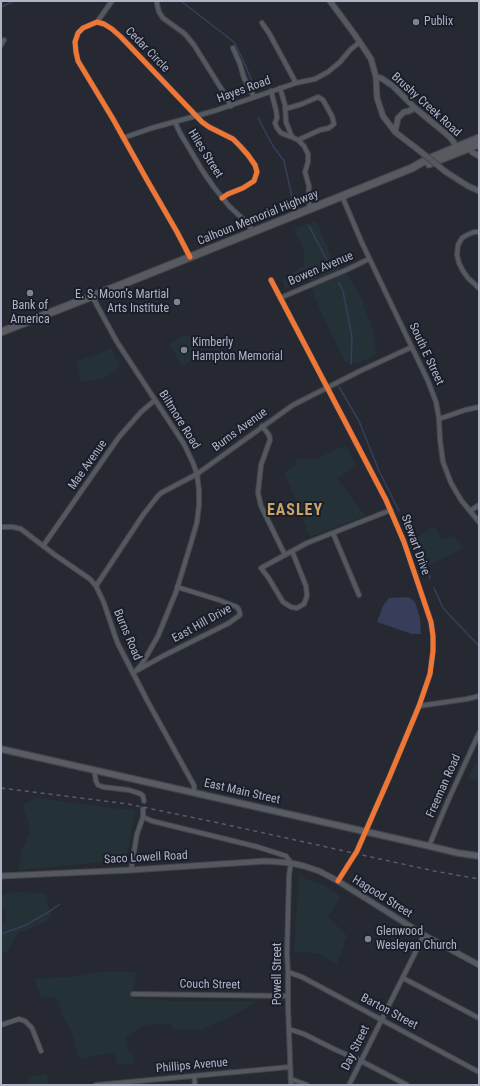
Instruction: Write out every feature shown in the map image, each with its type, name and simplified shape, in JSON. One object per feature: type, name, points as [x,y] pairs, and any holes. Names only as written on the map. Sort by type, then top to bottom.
[{"type":"highway","name":"Calhoun Memorial Highway","points":[[1,332],[412,168],[426,160],[479,138]]},
{"type":"highway","name":"Calhoun Memorial Highway","points":[[412,168],[424,166],[479,144]]},
{"type":"main road","name":"East Main Street","points":[[1,749],[365,832],[479,856]]},
{"type":"street","points":[[112,1],[98,22],[90,25],[78,33],[75,42],[78,61],[190,257]]},
{"type":"street","points":[[157,1],[159,12],[164,18],[185,34],[194,45],[231,106]]},
{"type":"street","name":"Brushy Creek Road","points":[[330,1],[371,59],[376,77],[381,78],[393,86],[415,108],[450,137],[457,147]]},
{"type":"street","name":"Cedar Circle","points":[[98,22],[108,26],[121,37],[198,116],[202,122],[232,139],[240,146],[255,165],[257,172],[254,181],[222,198]]},
{"type":"street","points":[[262,23],[296,83]]},
{"type":"street","points":[[1,44],[4,40]]},
{"type":"street","name":"Hayes Road","points":[[123,138],[231,106],[296,83],[315,79],[328,72],[360,42]]},
{"type":"street","points":[[233,48],[244,78],[254,97]]},
{"type":"street","points":[[376,77],[377,98],[383,116],[395,132],[446,172],[479,191]]},
{"type":"street","points":[[280,88],[285,105],[286,122],[292,137]]},
{"type":"street","points":[[271,91],[276,110],[277,118],[275,123],[277,128],[281,133],[298,140],[304,146],[308,154],[305,172],[309,186],[308,201],[310,209]]},
{"type":"street","points":[[285,109],[318,97],[324,100],[332,116],[334,124],[329,128],[320,130],[298,140]]},
{"type":"street","points":[[395,132],[398,118],[404,112],[415,108]]},
{"type":"street","name":"Hiles Street","points":[[175,122],[202,170],[222,198],[253,231]]},
{"type":"street","points":[[468,148],[479,156]]},
{"type":"street","name":"South E Street","points":[[342,196],[428,381],[436,402],[443,462],[451,483],[461,500],[479,522]]},
{"type":"street","points":[[479,232],[474,232],[462,238],[458,245],[456,255],[462,271],[479,288]]},
{"type":"street","name":"Bowen Avenue","points":[[280,298],[370,259]]},
{"type":"street","name":"Stewart Drive","points":[[271,280],[391,510],[404,542],[431,622],[433,636],[430,674],[419,706],[357,852],[338,881]]},
{"type":"street","name":"Biltmore Road","points":[[92,296],[117,342],[184,444],[197,474],[199,490],[197,522],[192,543],[177,587],[158,636],[142,664],[133,674]]},
{"type":"street","name":"Burns Avenue","points":[[96,586],[143,515],[161,493],[197,474],[293,405],[412,347]]},
{"type":"street","name":"Mae Avenue","points":[[43,546],[120,437],[141,412],[155,400]]},
{"type":"street","points":[[439,418],[479,407]]},
{"type":"street","points":[[262,426],[269,435],[270,440],[261,465],[258,493],[262,506],[285,555]]},
{"type":"street","points":[[470,511],[479,505]]},
{"type":"street","points":[[292,551],[306,586],[307,596],[304,604],[297,608],[291,607],[283,602],[261,568],[306,543],[391,510]]},
{"type":"street","name":"Burns Road","points":[[1,527],[13,527],[20,529],[90,579],[96,586],[104,603],[115,636],[133,674],[194,785],[194,792]]},
{"type":"street","points":[[333,533],[359,595]]},
{"type":"street","name":"East Hill Drive","points":[[133,674],[148,664],[240,615],[237,607],[177,587]]},
{"type":"street","points":[[419,706],[479,696]]},
{"type":"street","name":"Freeman Road","points":[[428,846],[479,734]]},
{"type":"street","points":[[94,770],[98,785],[129,790],[141,794],[144,801]]},
{"type":"street","points":[[131,870],[137,834],[143,817],[143,809]]},
{"type":"street","name":"Hagood Street","points":[[143,817],[152,821],[258,847],[286,856],[292,863],[319,871],[338,881],[424,935],[479,965]]},
{"type":"street","name":"Saco Lowell Road","points":[[1,876],[131,870],[266,861],[292,863]]},
{"type":"street","name":"Powell Street","points":[[291,1085],[287,954],[289,875],[292,863]]},
{"type":"street","name":"Day Street","points":[[349,1085],[424,935]]},
{"type":"street","name":"Barton Street","points":[[288,972],[302,977],[479,1072]]},
{"type":"street","points":[[403,978],[479,1018]]},
{"type":"street","name":"Couch Street","points":[[132,994],[288,996]]},
{"type":"street","points":[[1,1025],[19,1019],[25,1021],[32,1028],[41,1051]]},
{"type":"street","points":[[289,1029],[304,1034],[361,1061],[407,1085]]},
{"type":"street","name":"Phillips Avenue","points":[[96,1085],[290,1066]]},
{"type":"street","points":[[194,1076],[195,1085]]},
{"type":"street","points":[[291,1079],[307,1085]]},
{"type":"shaded area","points":[[316,221],[335,265],[349,276],[361,297],[374,335],[376,355],[357,363],[345,362],[320,310],[309,279],[286,289],[282,281],[304,265],[304,251],[294,228]]},
{"type":"shaded area","points":[[185,335],[189,336],[199,353],[191,358],[192,360],[182,366],[169,344]]},
{"type":"shaded area","points":[[111,348],[120,366],[104,378],[81,382],[77,361],[99,354]]},
{"type":"shaded area","points":[[346,445],[356,465],[337,478],[365,516],[310,537],[285,473],[295,465],[297,459],[316,459]]},
{"type":"shaded area","points":[[434,526],[442,539],[453,537],[464,548],[420,570],[413,540]]},
{"type":"shaded area","points":[[479,759],[479,780],[467,779]]},
{"type":"shaded area","points":[[35,798],[135,811],[126,860],[18,870],[23,848],[31,831],[23,805]]},
{"type":"shaded area","points":[[299,876],[325,886],[341,896],[328,917],[347,936],[337,964],[317,953],[294,952]]},
{"type":"shaded area","points":[[12,892],[45,893],[51,915],[46,922],[17,934],[8,951],[1,953],[1,923],[4,923],[6,914],[1,904],[1,896]]},
{"type":"shaded area","points":[[101,972],[136,972],[132,998],[178,1001],[258,1001],[232,1016],[203,1029],[173,1030],[170,1024],[144,1025],[126,1037],[128,1051],[134,1055],[132,1064],[117,1065],[115,1052],[79,1059],[73,1035],[63,1015],[58,999],[41,996],[34,979],[79,976]]},
{"type":"shaded area","points":[[47,1074],[48,1085],[29,1085],[29,1077]]},
{"type":"water","points":[[409,597],[415,602],[420,618],[421,634],[412,634],[377,622],[383,606],[389,598]]},
{"type":"waterway","points":[[1,7],[14,1]]},
{"type":"waterway","points":[[181,1],[234,42],[253,84]]},
{"type":"waterway","points":[[258,118],[273,146],[284,161],[292,197]]},
{"type":"waterway","points":[[309,226],[331,268]]},
{"type":"waterway","points":[[339,283],[343,291],[352,337],[351,364]]},
{"type":"waterway","points":[[339,387],[359,421],[379,471],[399,511]]},
{"type":"waterway","points":[[406,524],[421,552],[430,578]]},
{"type":"waterway","points":[[434,588],[443,608],[479,646]]},
{"type":"waterway","points":[[1,934],[26,925],[60,904]]},
{"type":"railway","points":[[1,788],[128,804],[434,871],[479,879]]},
{"type":"cycle path","points":[[190,257],[113,119],[78,61],[75,42],[78,33],[83,28],[97,22],[112,29],[202,122],[233,139],[248,155],[255,165],[257,172],[254,181],[222,198]]},
{"type":"cycle path","points":[[271,280],[386,500],[404,542],[431,622],[433,636],[430,674],[419,706],[357,851],[338,881]]},
{"type":"place","name":"Publix","points":[[416,22]]},
{"type":"place","name":"Bank of America","points":[[30,293]]},
{"type":"place","name":"E. S. Moon’s Martial Arts Institute","points":[[177,302]]},
{"type":"place","name":"Kimberly Hampton Memorial","points":[[184,350]]},
{"type":"place","name":"Glenwood Wesleyan Church","points":[[368,939]]},
{"type":"district","name":"EASLEY","points":[[295,511]]}]
